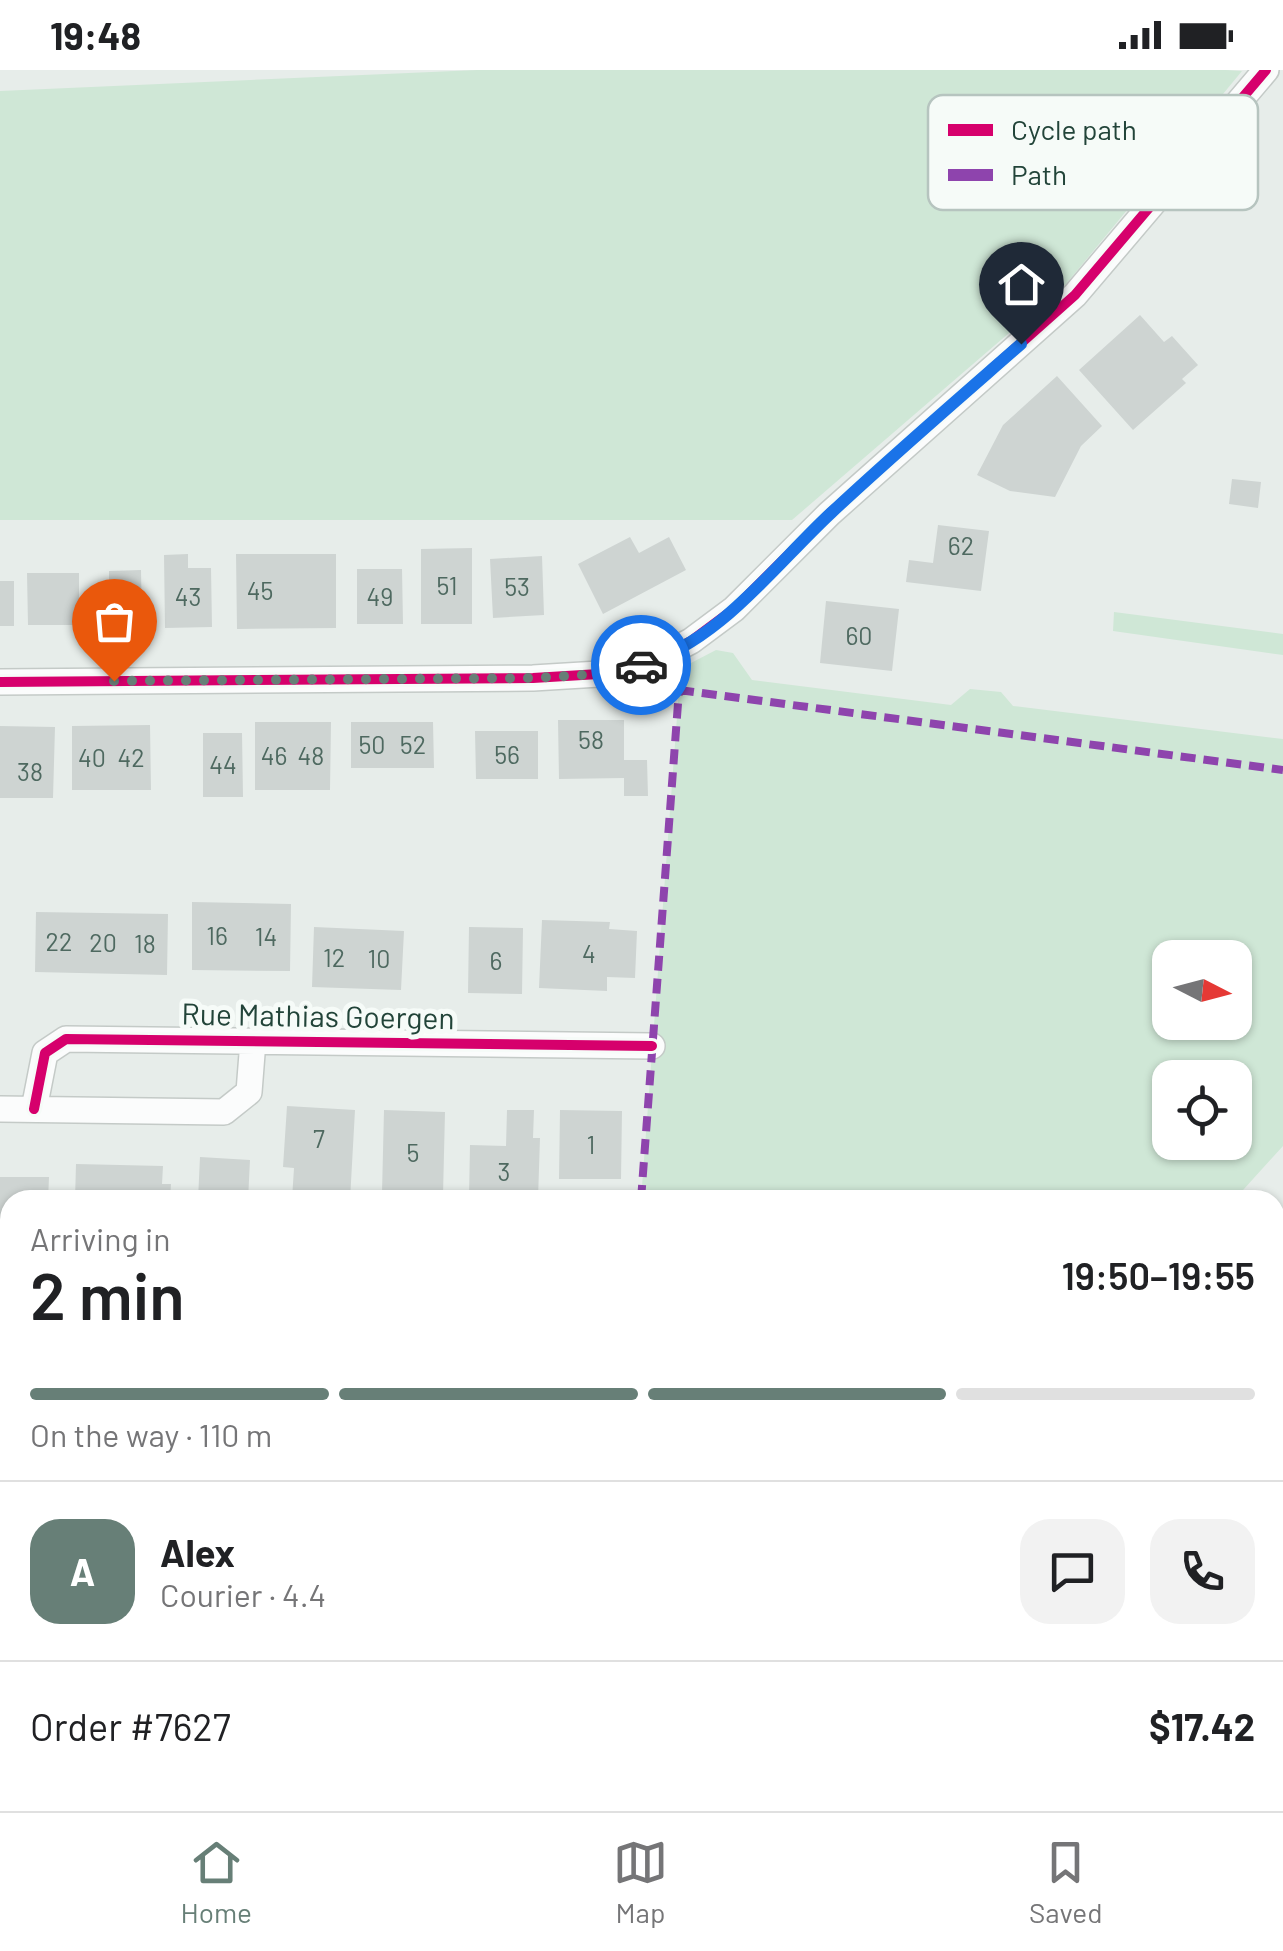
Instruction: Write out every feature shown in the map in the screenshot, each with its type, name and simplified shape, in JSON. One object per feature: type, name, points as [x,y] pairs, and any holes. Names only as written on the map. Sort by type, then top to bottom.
[{"type":"street","points":[[1245,95],[1266,70]]},
{"type":"street","points":[[0,682],[533,678],[599,674],[646,664],[691,641],[734,608],[830,514],[1075,295],[1147,210]]},
{"type":"street","name":"Rue Mathias Goergen","points":[[34,1109],[44,1053],[66,1039],[652,1046]]},
{"type":"street","name":"Rue Mathias Goergen","points":[[0,1109],[224,1112],[249,1092],[253,1041]]},
{"type":"green space","points":[[477,70],[1242,71],[1222,95],[928,95],[928,210],[1127,210],[1066,284],[792,520],[0,520],[0,91]]},
{"type":"green space","points":[[1114,612],[1283,634],[1283,655],[1113,631]]},
{"type":"green space","points":[[716,650],[733,653],[752,680],[951,705],[970,689],[1001,692],[1013,706],[1283,739],[1283,1146],[1243,1190],[642,1190],[679,690],[664,677]]},
{"type":"building","points":[[1140,315],[1164,342],[1172,336],[1198,365],[1182,379],[1186,383],[1133,430],[1079,370]]},
{"type":"building","points":[[1057,376],[1102,426],[1081,446],[1055,497],[1010,491],[977,475],[1003,425]]},
{"type":"building","points":[[1232,479],[1261,482],[1258,508],[1229,504]]},
{"type":"building","points":[[938,525],[989,531],[981,591],[906,582],[909,560],[933,563]]},
{"type":"building","points":[[630,537],[639,553],[669,537],[686,570],[603,614],[578,564]]},
{"type":"building","points":[[472,548],[472,624],[421,624],[421,549]]},
{"type":"building","points":[[188,554],[188,568],[211,568],[212,627],[165,628],[164,555]]},
{"type":"building","points":[[236,554],[336,554],[336,628],[237,629]]},
{"type":"building","points":[[542,556],[544,615],[493,618],[490,559]]},
{"type":"building","points":[[357,569],[402,569],[403,624],[357,624]]},
{"type":"building","points":[[141,570],[142,625],[109,625],[109,571]]},
{"type":"building","points":[[27,573],[79,573],[79,625],[28,625]]},
{"type":"building","points":[[0,581],[14,581],[14,626],[0,626]]},
{"type":"building","points":[[826,601],[899,609],[892,671],[820,663]]},
{"type":"building","points":[[558,720],[624,720],[624,760],[647,760],[648,796],[624,796],[624,778],[559,779]]},
{"type":"building","points":[[255,722],[331,722],[330,790],[255,790]]},
{"type":"building","points":[[351,722],[433,722],[434,768],[351,768]]},
{"type":"building","points":[[150,725],[151,790],[72,790],[72,726]]},
{"type":"building","points":[[0,726],[55,727],[53,798],[0,798]]},
{"type":"building","points":[[475,731],[538,731],[538,779],[476,779]]},
{"type":"building","points":[[203,733],[242,733],[243,797],[203,797]]},
{"type":"building","points":[[192,902],[291,904],[290,971],[192,970]]},
{"type":"building","points":[[36,912],[168,914],[167,975],[35,972]]},
{"type":"building","points":[[542,920],[610,922],[609,929],[637,931],[635,978],[607,977],[607,991],[539,988]]},
{"type":"building","points":[[314,927],[404,931],[401,990],[312,987]]},
{"type":"building","points":[[469,927],[523,928],[522,994],[468,993]]},
{"type":"building","points":[[287,1106],[355,1110],[351,1190],[293,1190],[294,1168],[283,1167]]},
{"type":"building","points":[[384,1110],[445,1112],[443,1190],[382,1190]]},
{"type":"building","points":[[507,1110],[534,1110],[533,1138],[540,1138],[538,1190],[469,1190],[470,1145],[506,1146]]},
{"type":"building","points":[[560,1110],[622,1111],[621,1179],[559,1179]]},
{"type":"building","points":[[200,1157],[250,1160],[248,1190],[198,1190]]},
{"type":"building","points":[[76,1164],[163,1166],[162,1184],[171,1184],[171,1190],[75,1190]]},
{"type":"building","points":[[0,1177],[49,1177],[48,1190],[0,1190]]},
{"type":"marked path","points":[[642,1190],[679,690],[647,664]]},
{"type":"marked path","points":[[679,690],[1283,770]]},
{"type":"cycle path","points":[[1245,95],[1266,70]]},
{"type":"cycle path","points":[[0,682],[533,678],[599,674],[647,664],[691,641],[734,609],[829,514],[1075,295],[1147,210]]},
{"type":"cycle path","points":[[34,1109],[45,1053],[66,1039],[652,1046]]},
{"type":"way so far","points":[[114,681],[533,678],[599,674],[641,665]]},
{"type":"route","points":[[641,665],[691,641],[734,608],[830,514],[1021,344]]}]
